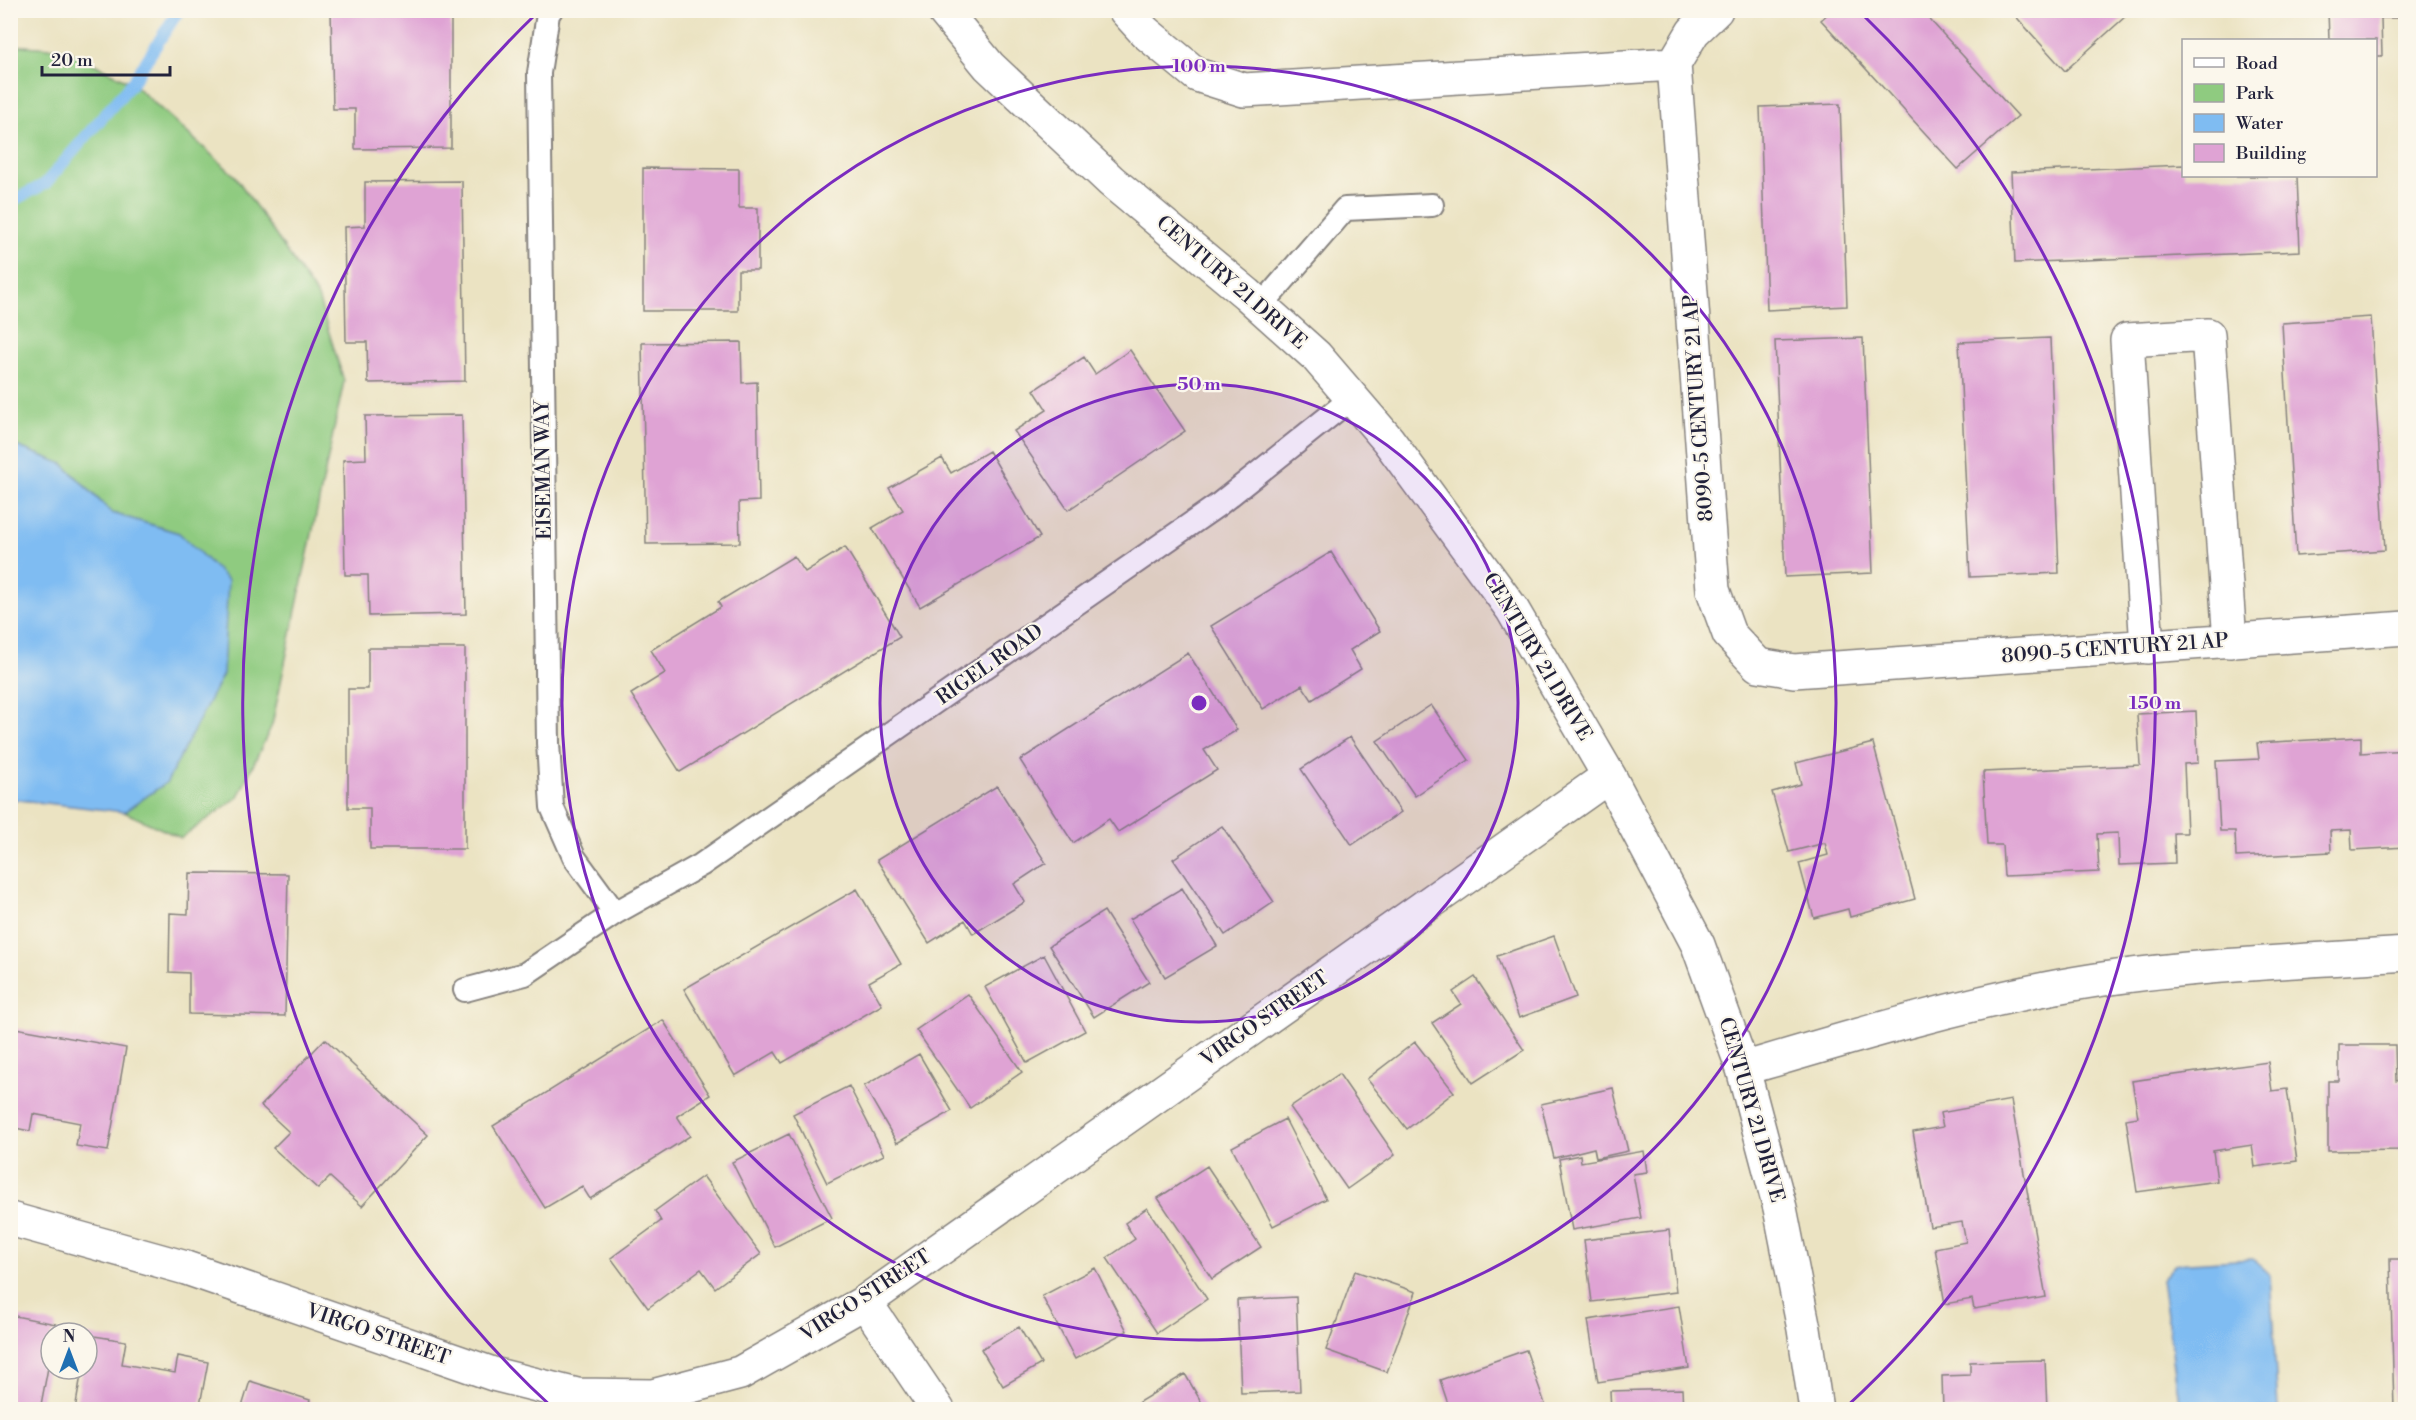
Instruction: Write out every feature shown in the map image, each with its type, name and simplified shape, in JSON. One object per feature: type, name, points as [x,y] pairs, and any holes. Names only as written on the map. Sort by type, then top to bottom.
[{"type":"street","name":"CENTURY 21 DRIVE","points":[[943,10],[989,66],[1102,173],[1261,306],[1316,356],[1388,440],[1512,609],[1609,776],[1698,945],[1743,1069],[1780,1208],[1804,1329],[1816,1410]]},
{"type":"street","points":[[1125,10],[1145,32],[1197,75],[1244,90],[1674,64],[1693,32],[1716,10]]},
{"type":"street","name":"8090-5 CENTURY 21 AP","points":[[1674,64],[1713,590],[1729,634],[1758,665],[1794,671],[2406,628]]},
{"type":"street","points":[[2147,647],[2127,340],[2208,335],[2230,640]]},
{"type":"street","name":"VIRGO STREET","points":[[10,1219],[186,1268],[493,1374],[577,1395],[653,1396],[740,1373],[865,1302],[1609,776]]},
{"type":"street","points":[[1743,1069],[1950,1009],[2062,986],[2172,970],[2406,954]]},
{"type":"street","points":[[865,1302],[938,1410]]},
{"type":"lane","name":"EISEMAN WAY","points":[[551,10],[548,14],[539,73],[548,743],[552,807],[574,857],[615,913]]},
{"type":"lane","points":[[1261,306],[1345,209],[1432,205]]},
{"type":"lane","name":"RIGEL ROAD","points":[[465,990],[525,974],[615,913],[701,865],[1218,505],[1352,398]]},
{"type":"green space","points":[[10,45],[64,49],[132,83],[235,176],[318,297],[344,381],[272,725],[238,797],[181,838],[124,812],[167,782],[179,533],[112,513],[63,464],[11,444]]},
{"type":"water","points":[[11,444],[63,464],[112,513],[179,533],[228,580],[223,674],[167,782],[124,812],[11,799]]},
{"type":"water","points":[[2252,1259],[2270,1275],[2278,1409],[2180,1409],[2162,1280],[2175,1264]]},
{"type":"building","points":[[331,10],[451,10],[451,148],[355,149],[355,109],[333,109]]},
{"type":"building","points":[[1832,10],[1921,10],[2018,116],[1958,169],[1821,20]]},
{"type":"building","points":[[2010,10],[2120,10],[2126,16],[2065,71]]},
{"type":"building","points":[[2328,10],[2406,10],[2406,18],[2381,18],[2382,56],[2377,56],[2377,39],[2329,39]]},
{"type":"building","points":[[1840,104],[1847,306],[1767,310],[1760,107]]},
{"type":"building","points":[[2182,165],[2182,177],[2297,177],[2300,251],[2015,263],[2011,172]]},
{"type":"building","points":[[643,168],[739,169],[739,208],[758,208],[758,270],[738,270],[738,311],[643,311]]},
{"type":"building","points":[[462,181],[465,381],[368,383],[367,342],[346,342],[344,227],[365,226],[365,182]]},
{"type":"building","points":[[2371,317],[2385,550],[2296,556],[2282,323]]},
{"type":"building","points":[[1863,338],[1873,573],[1785,577],[1775,341]]},
{"type":"building","points":[[2050,338],[2059,573],[1970,577],[1959,342]]},
{"type":"building","points":[[741,342],[742,383],[757,382],[759,501],[739,502],[740,543],[646,544],[642,343]]},
{"type":"building","points":[[1130,350],[1185,431],[1068,510],[1014,431],[1047,410],[1034,390],[1084,357],[1095,374]]},
{"type":"building","points":[[462,415],[466,614],[369,616],[368,575],[345,575],[343,460],[366,459],[365,416]]},
{"type":"building","points":[[989,451],[1040,537],[920,607],[872,528],[903,510],[889,488],[942,458],[951,473]]},
{"type":"building","points":[[845,547],[900,637],[680,772],[631,694],[665,673],[651,650],[721,607],[718,602],[794,556],[805,572]]},
{"type":"building","points":[[1331,552],[1380,631],[1350,650],[1361,669],[1312,700],[1302,685],[1263,709],[1211,626]]},
{"type":"building","points":[[368,648],[465,648],[465,849],[370,849],[370,808],[348,808],[348,689],[368,689]]},
{"type":"building","points":[[1188,653],[1237,730],[1204,750],[1217,770],[1118,832],[1109,819],[1073,843],[1020,760]]},
{"type":"building","points":[[1431,705],[1469,760],[1415,796],[1377,741]]},
{"type":"building","points":[[2196,711],[2198,763],[2184,764],[2187,833],[2174,833],[2175,863],[2119,865],[2118,833],[2097,834],[2099,872],[2004,876],[2002,845],[1987,845],[1983,772],[2140,765],[2137,714]]},
{"type":"building","points":[[1350,737],[1401,812],[1352,845],[1301,769]]},
{"type":"building","points":[[2361,737],[2361,753],[2406,750],[2406,847],[2352,850],[2351,830],[2330,831],[2331,852],[2236,857],[2235,831],[2220,831],[2216,761],[2259,759],[2257,743]]},
{"type":"building","points":[[1873,743],[1915,899],[1850,917],[1848,909],[1814,918],[1799,863],[1828,855],[1825,843],[1789,852],[1772,792],[1801,784],[1796,763]]},
{"type":"building","points":[[997,786],[1046,863],[1014,884],[1025,902],[973,934],[965,920],[929,943],[877,860]]},
{"type":"building","points":[[1222,826],[1274,902],[1225,935],[1173,859]]},
{"type":"building","points":[[189,873],[288,874],[285,1016],[189,1014],[189,973],[169,972],[170,913],[188,914]]},
{"type":"building","points":[[1182,888],[1217,946],[1165,977],[1130,919]]},
{"type":"building","points":[[857,889],[901,964],[869,982],[882,1005],[782,1063],[775,1052],[735,1076],[684,989]]},
{"type":"building","points":[[1104,911],[1149,982],[1094,1017],[1049,946]]},
{"type":"building","points":[[1554,936],[1576,997],[1519,1018],[1497,956]]},
{"type":"building","points":[[1044,955],[1085,1031],[1027,1063],[985,987]]},
{"type":"building","points":[[1475,977],[1524,1050],[1473,1083],[1432,1023],[1461,1004],[1453,992]]},
{"type":"building","points":[[968,994],[1022,1072],[970,1108],[916,1030]]},
{"type":"building","points":[[663,1020],[710,1095],[677,1116],[690,1136],[590,1199],[582,1186],[545,1208],[493,1126]]},
{"type":"building","points":[[10,1027],[126,1048],[108,1151],[76,1146],[80,1123],[33,1114],[30,1131],[10,1127]]},
{"type":"building","points":[[325,1039],[428,1135],[362,1206],[330,1177],[318,1189],[273,1148],[289,1132],[261,1106]]},
{"type":"building","points":[[1415,1042],[1454,1092],[1407,1129],[1367,1079]]},
{"type":"building","points":[[2339,1045],[2395,1045],[2396,1081],[2406,1080],[2406,1150],[2328,1151],[2328,1081],[2339,1081]]},
{"type":"building","points":[[919,1054],[952,1111],[897,1143],[864,1086]]},
{"type":"building","points":[[2268,1062],[2272,1091],[2287,1089],[2297,1161],[2255,1167],[2252,1145],[2213,1151],[2217,1181],[2137,1192],[2126,1119],[2138,1117],[2132,1081]]},
{"type":"building","points":[[1339,1074],[1395,1155],[1347,1189],[1290,1107]]},
{"type":"building","points":[[849,1086],[884,1155],[827,1183],[793,1114]]},
{"type":"building","points":[[1613,1088],[1628,1151],[1596,1158],[1594,1148],[1554,1158],[1541,1104]]},
{"type":"building","points":[[2011,1100],[2046,1297],[1974,1309],[1972,1299],[1945,1304],[1935,1248],[1966,1242],[1962,1222],[1930,1227],[1913,1132],[1943,1127],[1940,1113]]},
{"type":"building","points":[[1285,1119],[1326,1199],[1273,1226],[1232,1147]]},
{"type":"building","points":[[789,1134],[832,1218],[775,1247],[732,1162]]},
{"type":"building","points":[[1644,1151],[1647,1172],[1633,1174],[1641,1218],[1572,1230],[1559,1159],[1580,1155],[1581,1162]]},
{"type":"building","points":[[1207,1166],[1261,1247],[1212,1279],[1158,1198]]},
{"type":"building","points":[[703,1176],[761,1254],[715,1288],[701,1269],[648,1308],[611,1258],[661,1221],[655,1211]]},
{"type":"building","points":[[1147,1208],[1207,1299],[1157,1333],[1107,1258],[1135,1239],[1125,1223]]},
{"type":"building","points":[[1669,1230],[1676,1292],[1592,1302],[1584,1240]]},
{"type":"building","points":[[2390,1259],[2406,1259],[2406,1410],[2394,1410]]},
{"type":"building","points":[[1095,1268],[1127,1331],[1075,1359],[1042,1296]]},
{"type":"building","points":[[1355,1271],[1416,1292],[1387,1372],[1326,1350]]},
{"type":"building","points":[[1296,1297],[1300,1391],[1241,1393],[1237,1300]]},
{"type":"building","points":[[1679,1306],[1689,1368],[1598,1382],[1588,1320]]},
{"type":"building","points":[[10,1315],[41,1321],[39,1381],[46,1381],[40,1410],[10,1410]]},
{"type":"building","points":[[1019,1327],[1041,1364],[1003,1386],[981,1349]]},
{"type":"building","points":[[99,1337],[126,1341],[122,1364],[175,1373],[178,1356],[208,1362],[199,1410],[75,1410],[80,1381],[99,1381]]},
{"type":"building","points":[[1526,1350],[1545,1404],[1529,1410],[1450,1410],[1440,1380]]},
{"type":"building","points":[[2045,1360],[2047,1410],[1943,1410],[1942,1376],[1970,1375],[1970,1362]]},
{"type":"building","points":[[1185,1374],[1206,1410],[1143,1410],[1139,1402]]},
{"type":"building","points":[[250,1381],[310,1400],[307,1410],[241,1410]]},
{"type":"building","points":[[1682,1389],[1683,1410],[1611,1410],[1610,1391]]},
{"type":"building","points":[[1114,1402],[1117,1410],[1097,1410]]},
{"type":"waterway","points":[[10,202],[45,184],[132,83],[179,10]]}]
